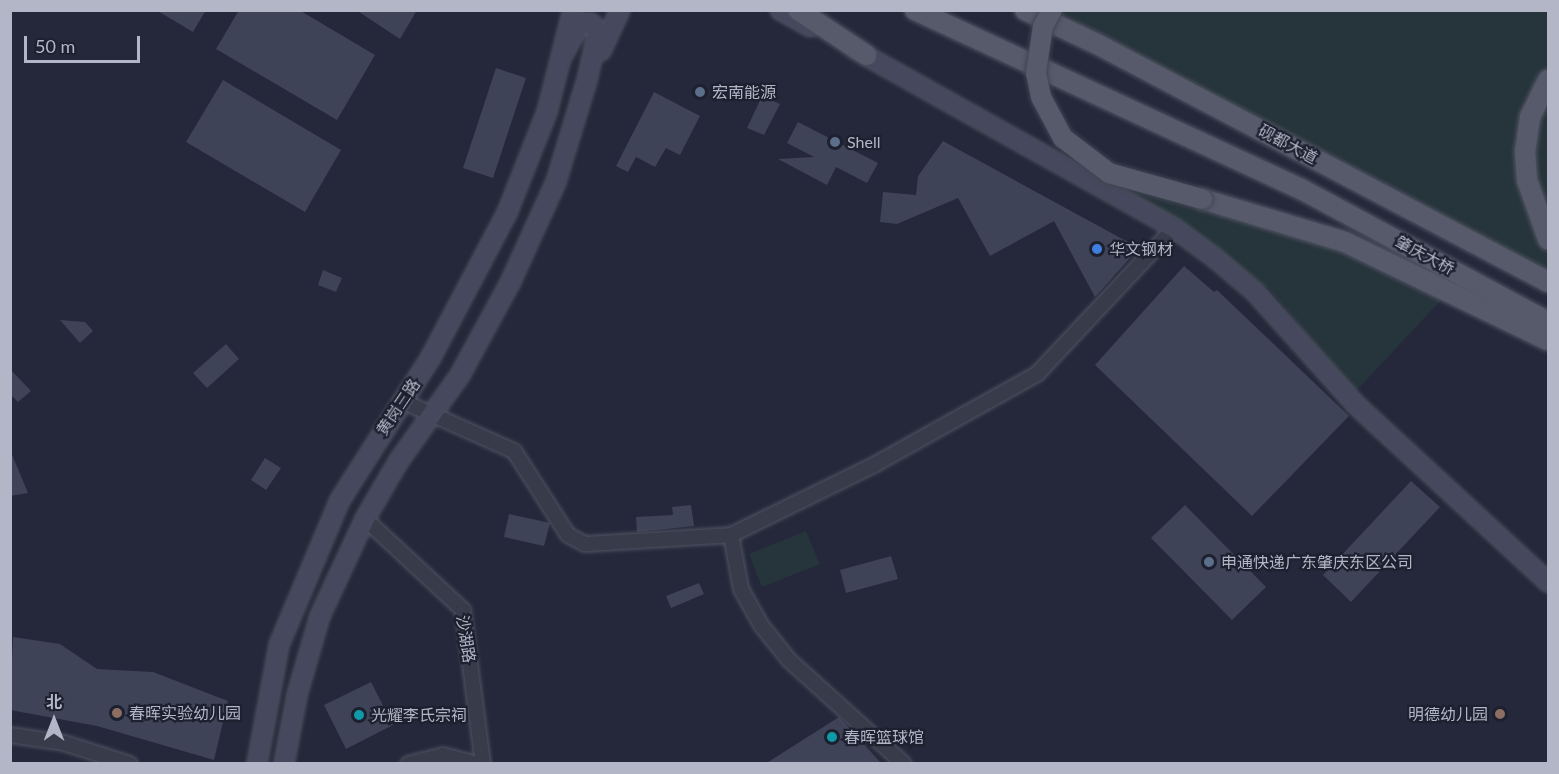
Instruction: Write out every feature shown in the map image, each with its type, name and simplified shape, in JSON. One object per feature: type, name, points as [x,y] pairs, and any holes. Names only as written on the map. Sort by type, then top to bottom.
[{"type":"main road","name":"黄岗三路","points":[[257,764],[279,645],[340,500],[431,357],[507,213],[548,112],[573,10]]},
{"type":"main road","points":[[588,80],[620,10]]},
{"type":"main road","points":[[780,10],[866,55],[1174,228],[1256,292],[1354,404],[1548,582]]},
{"type":"main road","points":[[798,10],[866,55]]},
{"type":"main road","name":"砚都大道","points":[[915,10],[1301,189]]},
{"type":"main road","name":"砚都大道","points":[[1025,10],[1097,44],[1548,282]]},
{"type":"main road","points":[[1052,10],[1038,50],[1041,97],[1064,138],[1109,173],[1141,186],[1274,217],[1345,242],[1548,340]]},
{"type":"main road","points":[[561,58],[580,24],[591,22],[598,31],[588,80]]},
{"type":"main road","name":"黄岗三路","points":[[284,764],[297,695],[320,616],[365,519],[460,375],[511,281],[556,182],[588,80]]},
{"type":"main road","points":[[1548,80],[1530,117],[1525,151],[1527,180],[1548,239]]},
{"type":"main road","name":"肇庆大桥","points":[[1301,189],[1548,322]]},
{"type":"street","points":[[402,401],[514,451],[568,535],[585,544],[732,536],[874,465],[1037,374],[1174,228]]},
{"type":"street","name":"沙湖路","points":[[365,519],[463,610],[483,764]]},
{"type":"street","points":[[732,536],[741,589],[761,626],[789,660],[904,764]]},
{"type":"street","points":[[10,735],[64,743],[130,764]]},
{"type":"street","points":[[408,764],[443,755],[477,764]]},
{"type":"shaded area","points":[[1040,11],[1548,11],[1548,272]]},
{"type":"shaded area","points":[[1111,183],[1232,214],[1360,257],[1444,297],[1355,392],[1270,290],[1195,234]]},
{"type":"shaded area","points":[[806,531],[820,564],[762,587],[749,554]]},
{"type":"building","points":[[156,10],[206,10],[193,32]]},
{"type":"building","points":[[239,10],[299,10],[375,55],[337,120],[216,49]]},
{"type":"building","points":[[356,10],[417,10],[400,39]]},
{"type":"building","points":[[496,68],[526,78],[493,178],[463,168]]},
{"type":"building","points":[[223,80],[341,150],[305,212],[186,142]]},
{"type":"building","points":[[654,92],[700,116],[680,155],[666,148],[655,167],[636,157],[628,172],[616,166]]},
{"type":"building","points":[[762,96],[780,104],[764,135],[747,128]]},
{"type":"building","points":[[798,122],[878,163],[867,183],[836,167],[827,185],[778,159],[814,157],[787,143]]},
{"type":"building","points":[[943,141],[1139,248],[1095,297],[1054,221],[990,256],[958,198],[897,224],[880,222],[883,192],[916,195],[918,176]]},
{"type":"building","points":[[1184,266],[1214,292],[1217,290],[1349,416],[1252,516],[1095,365]]},
{"type":"building","points":[[323,270],[342,278],[336,292],[318,285]]},
{"type":"building","points":[[60,320],[85,322],[93,331],[80,343]]},
{"type":"building","points":[[226,344],[239,359],[207,388],[193,373]]},
{"type":"building","points":[[10,369],[31,391],[18,402],[10,394]]},
{"type":"building","points":[[11,452],[28,493],[10,496]]},
{"type":"building","points":[[265,458],[281,468],[266,490],[251,480]]},
{"type":"building","points":[[1411,481],[1440,507],[1351,602],[1323,575]]},
{"type":"building","points":[[691,505],[694,526],[637,532],[636,517],[673,515],[672,507]]},
{"type":"building","name":"申通快递广东肇庆东区公司","points":[[1185,505],[1266,587],[1232,620],[1151,538]]},
{"type":"building","points":[[509,514],[550,523],[544,546],[504,537]]},
{"type":"building","points":[[891,556],[898,579],[846,593],[840,570]]},
{"type":"building","points":[[699,583],[704,594],[671,608],[666,596]]},
{"type":"building","points":[[13,637],[60,644],[97,669],[153,672],[228,701],[214,760],[97,726],[10,710]]},
{"type":"building","name":"光耀李氏宗祠","points":[[371,682],[393,725],[346,749],[324,705]]},
{"type":"building","name":"春晖篮球馆","points":[[839,717],[882,764],[765,764]]},
{"type":"place","name":"宏南能源","points":[[700,92]]},
{"type":"place","name":"Shell","points":[[835,142]]},
{"type":"place","name":"华文钢材","points":[[1097,249]]},
{"type":"place","name":"申通快递广东肇庆东区公司","points":[[1209,562]]},
{"type":"place","name":"春晖实验幼儿园","points":[[117,713]]},
{"type":"place","name":"明德幼儿园","points":[[1500,714]]},
{"type":"place","name":"光耀李氏宗祠","points":[[359,715]]},
{"type":"place","name":"春晖篮球馆","points":[[832,737]]}]
